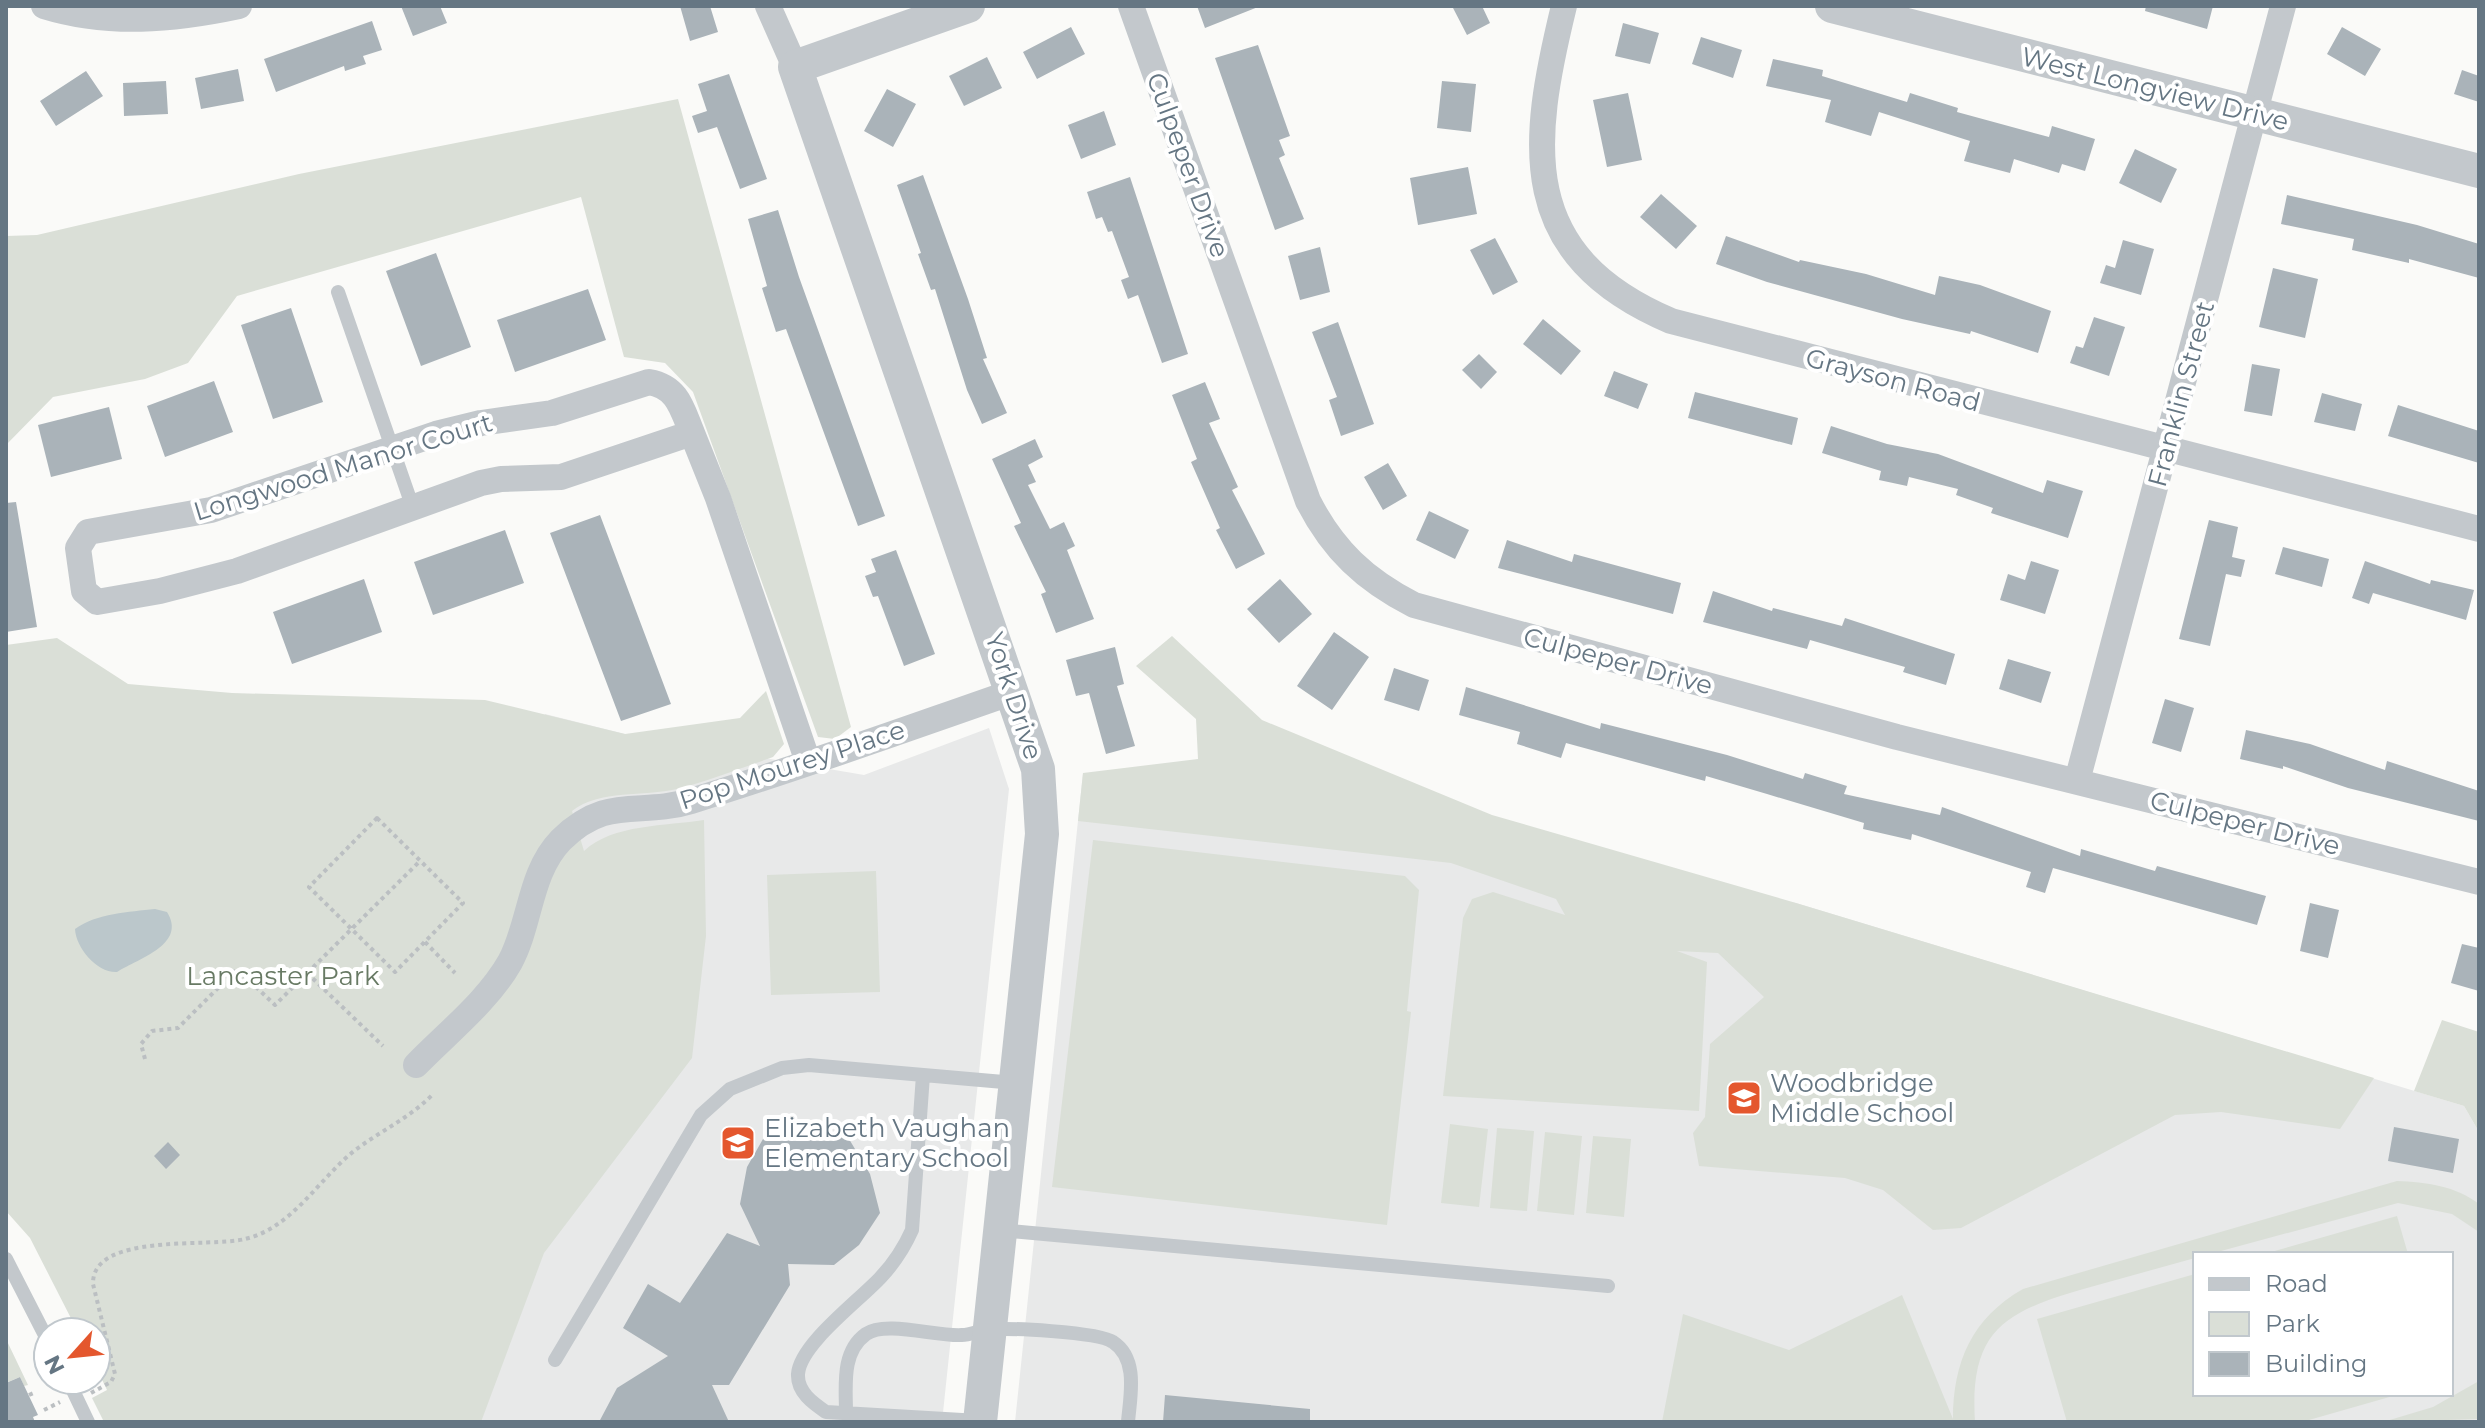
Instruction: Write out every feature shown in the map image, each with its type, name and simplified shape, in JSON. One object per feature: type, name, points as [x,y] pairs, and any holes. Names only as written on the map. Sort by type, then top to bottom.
[{"type":"street","points":[[44,6],[95,18],[142,20],[190,16],[239,6]]},
{"type":"street","name":"York Drive","points":[[768,6],[795,67],[1038,769],[1042,834],[980,1422]]},
{"type":"street","points":[[795,67],[968,6]]},
{"type":"street","name":"Culpeper Drive","points":[[1131,6],[1308,501],[1323,529],[1360,572],[1414,605],[1897,737],[2479,882]]},
{"type":"street","name":"Grayson Road","points":[[1564,6],[1542,106],[1542,175],[1549,200],[1568,240],[1596,275],[1615,292],[1671,321],[2165,451],[2479,529]]},
{"type":"street","name":"West Longview Drive","points":[[1832,6],[2479,171]]},
{"type":"street","name":"Franklin Street","points":[[2077,781],[2283,6]]},
{"type":"street","name":"Longwood Manor Court","points":[[692,433],[561,477],[481,483],[237,571],[160,591],[97,602],[84,591],[78,548],[88,532],[211,510],[481,423],[552,413],[649,382],[662,384],[676,395],[692,433],[723,512],[808,762]]},
{"type":"street","name":"Pop Mourey Place","points":[[416,1065],[504,971],[518,945],[548,856],[579,825],[609,810],[681,804],[1013,692]]},
{"type":"lane","points":[[338,292],[413,508]]},
{"type":"lane","points":[[555,1360],[701,1115],[730,1089],[755,1076],[809,1065],[1016,1083]]},
{"type":"lane","points":[[923,1075],[912,1230],[902,1252],[881,1277],[803,1355],[797,1376],[807,1398],[826,1412],[875,1418],[980,1422]]},
{"type":"lane","points":[[1000,1230],[1608,1286]]},
{"type":"lane","points":[[6,1259],[35,1316]]},
{"type":"lane","points":[[846,1413],[847,1361],[855,1344],[869,1331],[882,1329],[963,1335],[988,1329],[1088,1335],[1114,1342],[1130,1368],[1128,1422]]},
{"type":"lane","points":[[76,1396],[88,1422]]},
{"type":"path","points":[[377,818],[420,861],[463,903],[395,972],[309,887],[377,818]]},
{"type":"path","points":[[145,1059],[141,1044],[152,1031],[178,1028],[237,969],[275,1005],[420,861]]},
{"type":"path","points":[[425,942],[455,973]]},
{"type":"path","points":[[307,973],[383,1046]]},
{"type":"path","points":[[78,1399],[107,1385],[115,1377],[93,1284],[94,1272],[101,1261],[123,1251],[238,1241],[267,1230],[284,1220],[352,1153],[413,1113],[433,1094]]},
{"type":"shaded area","name":"Elizabeth Vaughan Elementary School","points":[[545,714],[625,734],[864,775],[989,728],[1009,789],[942,1422],[396,1422]]},
{"type":"shaded area","name":"Woodbridge Middle School","points":[[1083,773],[1796,903],[2464,1106],[2479,1132],[2479,1422],[1015,1422]]},
{"type":"shaded area","points":[[155,909],[167,912],[172,923],[171,933],[158,949],[117,972],[95,964],[79,944],[75,929],[84,924],[114,914]]},
{"type":"green space","points":[[678,99],[851,727],[835,739],[818,737],[693,392],[665,363],[624,357],[581,197],[237,296],[188,363],[145,379],[53,397],[6,445],[6,236],[37,235],[299,174]]},
{"type":"green space","points":[[1172,636],[1262,720],[1492,815],[1796,903],[2374,1078],[2340,1129],[2221,1112],[2175,1115],[1961,1228],[1933,1230],[1883,1190],[1845,1178],[1699,1166],[1693,1133],[1705,1117],[1710,1044],[1764,997],[1718,953],[1677,951],[1707,962],[1699,1111],[1443,1096],[1463,918],[1472,899],[1493,892],[1565,915],[1556,899],[1451,863],[1078,821],[1083,773],[1198,759],[1196,719],[1136,666]]},
{"type":"green space","name":"Lancaster Park","points":[[57,638],[128,684],[232,693],[485,700],[625,734],[740,718],[766,691],[784,744],[773,757],[689,786],[609,796],[572,811],[584,851],[596,842],[625,831],[704,820],[706,936],[692,1058],[544,1253],[481,1422],[104,1422],[92,1398],[112,1396],[112,1316],[70,1316],[30,1238],[6,1211],[6,645]]},
{"type":"green space","points":[[1093,840],[1405,876],[1419,890],[1407,1011],[1411,1012],[1387,1225],[1052,1187]]},
{"type":"green space","points":[[876,871],[880,992],[771,995],[767,875]]},
{"type":"green space","points":[[2442,1020],[2479,1032],[2479,1132],[2464,1106],[2414,1091]]},
{"type":"green space","points":[[1450,1124],[1488,1129],[1479,1207],[1441,1203]]},
{"type":"green space","points":[[1497,1128],[1534,1131],[1527,1211],[1490,1208]]},
{"type":"green space","points":[[1545,1132],[1582,1136],[1574,1215],[1537,1211]]},
{"type":"green space","points":[[1593,1136],[1631,1139],[1624,1217],[1586,1213]]},
{"type":"green space","points":[[2397,1181],[2440,1186],[2461,1193],[2479,1204],[2479,1232],[2452,1214],[2398,1203],[2217,1252],[2193,1252],[2193,1259],[2034,1306],[1998,1329],[1986,1345],[1975,1390],[1975,1422],[1662,1422],[1683,1314],[1789,1350],[1902,1295],[1953,1419],[1957,1379],[1969,1344],[1991,1314],[2023,1289]]},
{"type":"green space","points":[[2397,1216],[2407,1252],[2271,1252]]},
{"type":"green space","points":[[2193,1275],[2193,1396],[2393,1396],[2302,1422],[2067,1422],[2037,1319]]},
{"type":"green space","points":[[6,1339],[28,1385],[24,1386],[20,1377],[8,1382]]},
{"type":"green space","points":[[2479,1381],[2479,1419],[2383,1422],[2433,1407]]},
{"type":"building","points":[[401,6],[440,6],[447,23],[413,36]]},
{"type":"building","points":[[680,6],[710,6],[718,32],[690,41]]},
{"type":"building","points":[[1197,6],[1258,6],[1258,7],[1205,28]]},
{"type":"building","points":[[1452,6],[1482,6],[1490,23],[1467,35]]},
{"type":"building","points":[[2146,6],[2213,6],[2207,29],[2145,11]]},
{"type":"building","points":[[372,21],[382,50],[363,56],[366,64],[345,71],[344,66],[276,92],[264,59]]},
{"type":"building","points":[[1623,23],[1659,33],[1650,64],[1615,56]]},
{"type":"building","points":[[1071,27],[1085,54],[1037,79],[1023,52]]},
{"type":"building","points":[[2342,27],[2381,49],[2365,76],[2327,54]]},
{"type":"building","points":[[1701,37],[1742,50],[1733,78],[1692,64]]},
{"type":"building","points":[[1258,45],[1290,136],[1279,140],[1285,155],[1279,158],[1304,219],[1275,230],[1215,58]]},
{"type":"building","points":[[987,57],[1002,88],[964,106],[949,76]]},
{"type":"building","points":[[1773,59],[1823,70],[1822,76],[1907,102],[1910,93],[1958,108],[1957,112],[2049,137],[2052,126],[2095,139],[2085,171],[2062,164],[2059,173],[2014,159],[2010,173],[1964,161],[1970,141],[1879,112],[1871,136],[1825,122],[1831,100],[1766,86]]},
{"type":"building","points":[[238,69],[244,101],[201,109],[195,78]]},
{"type":"building","points":[[2462,70],[2479,76],[2479,102],[2454,94]]},
{"type":"building","points":[[86,71],[103,96],[56,126],[40,101]]},
{"type":"building","points":[[729,74],[767,179],[740,189],[717,127],[698,133],[692,116],[707,111],[698,84]]},
{"type":"building","points":[[166,81],[168,114],[124,116],[123,83]]},
{"type":"building","points":[[1442,81],[1476,84],[1471,132],[1437,128]]},
{"type":"building","points":[[887,89],[916,104],[893,147],[864,131]]},
{"type":"building","points":[[1628,93],[1642,160],[1607,167],[1593,100]]},
{"type":"building","points":[[1104,111],[1116,145],[1081,159],[1068,125]]},
{"type":"building","points":[[2135,149],[2177,169],[2161,203],[2119,183]]},
{"type":"building","points":[[1468,167],[1477,214],[1418,225],[1410,178]]},
{"type":"building","points":[[923,175],[968,299],[987,358],[983,359],[1007,413],[982,424],[967,390],[935,289],[931,290],[918,254],[921,253],[897,185]]},
{"type":"building","points":[[1130,177],[1188,354],[1162,363],[1138,295],[1128,299],[1121,280],[1129,277],[1112,231],[1108,232],[1102,217],[1096,219],[1087,192]]},
{"type":"building","points":[[1661,194],[1697,226],[1676,249],[1640,217]]},
{"type":"building","points":[[2287,195],[2417,225],[2479,244],[2479,278],[2409,259],[2409,263],[2352,250],[2354,239],[2281,224]]},
{"type":"building","points":[[778,210],[885,516],[858,526],[786,329],[776,332],[762,288],[767,286],[748,219]]},
{"type":"building","points":[[1726,236],[1799,262],[1866,274],[1935,295],[1939,276],[1980,285],[2051,311],[2038,353],[1971,331],[1970,334],[1902,319],[1767,282],[1716,264]]},
{"type":"building","points":[[1495,238],[1518,282],[1493,295],[1470,250]]},
{"type":"building","points":[[2123,240],[2154,249],[2141,295],[2100,283],[2106,265],[2115,268]]},
{"type":"building","points":[[1320,247],[1330,292],[1300,300],[1288,256]]},
{"type":"building","points":[[436,253],[471,347],[421,366],[386,271]]},
{"type":"building","points":[[2273,268],[2318,279],[2305,338],[2259,327]]},
{"type":"building","points":[[588,289],[606,340],[515,372],[497,320]]},
{"type":"building","points":[[291,308],[323,402],[273,419],[241,325]]},
{"type":"building","points":[[2094,317],[2125,327],[2109,376],[2070,363],[2076,346],[2083,348]]},
{"type":"building","points":[[1543,319],[1581,351],[1561,375],[1523,344]]},
{"type":"building","points":[[1338,322],[1374,424],[1341,436],[1329,400],[1337,397],[1312,332]]},
{"type":"building","points":[[1479,354],[1497,372],[1481,389],[1462,370]]},
{"type":"building","points":[[2252,364],[2280,369],[2272,416],[2244,411]]},
{"type":"building","points":[[1614,371],[1648,384],[1638,409],[1604,396]]},
{"type":"building","points":[[214,381],[233,432],[165,457],[147,406]]},
{"type":"building","points":[[1205,382],[1220,419],[1209,423],[1238,487],[1232,490],[1265,554],[1236,569],[1216,530],[1220,528],[1191,462],[1197,459],[1172,395]]},
{"type":"building","points":[[1695,392],[1798,418],[1792,445],[1688,418]]},
{"type":"building","points":[[2322,393],[2362,404],[2355,431],[2314,422]]},
{"type":"building","points":[[2398,405],[2479,431],[2479,463],[2388,436]]},
{"type":"building","points":[[109,407],[122,459],[51,477],[38,425]]},
{"type":"building","points":[[1831,426],[1887,444],[1938,454],[2043,493],[2047,480],[2083,491],[2068,538],[1991,513],[1993,508],[1956,495],[1958,489],[1909,477],[1907,486],[1879,480],[1881,471],[1822,453]]},
{"type":"building","points":[[1035,439],[1043,457],[1028,465],[1036,482],[1028,485],[1050,529],[1064,522],[1075,546],[1067,550],[1094,619],[1056,633],[1041,594],[1046,592],[1014,526],[1021,523],[992,459]]},
{"type":"building","points":[[1388,463],[1407,496],[1383,510],[1364,477]]},
{"type":"building","points":[[16,502],[37,627],[6,632],[6,503]]},
{"type":"building","points":[[1429,511],[1469,530],[1455,559],[1416,540]]},
{"type":"building","points":[[600,515],[671,704],[621,721],[550,533]]},
{"type":"building","points":[[2209,520],[2238,527],[2232,557],[2245,560],[2241,577],[2226,574],[2210,646],[2179,639]]},
{"type":"building","points":[[505,530],[524,583],[433,615],[414,562]]},
{"type":"building","points":[[1507,540],[1572,562],[1574,554],[1681,583],[1673,614],[1498,568]]},
{"type":"building","points":[[2283,547],[2329,559],[2322,587],[2275,574]]},
{"type":"building","points":[[896,550],[935,654],[904,666],[878,596],[873,597],[865,576],[876,572],[871,559]]},
{"type":"building","points":[[2031,561],[2059,570],[2045,614],[2000,600],[2008,574],[2025,580]]},
{"type":"building","points":[[2365,561],[2430,584],[2431,580],[2474,590],[2466,620],[2373,593],[2369,604],[2352,598]]},
{"type":"building","points":[[364,579],[382,632],[292,664],[273,612]]},
{"type":"building","points":[[1280,579],[1312,614],[1279,643],[1247,609]]},
{"type":"building","points":[[1713,591],[1772,611],[1773,608],[1842,626],[1845,618],[1955,654],[1946,685],[1903,672],[1905,667],[1810,640],[1807,649],[1703,622]]},
{"type":"building","points":[[1334,632],[1369,657],[1332,710],[1297,686]]},
{"type":"building","points":[[1115,647],[1124,684],[1117,686],[1135,746],[1106,754],[1089,693],[1076,696],[1066,660]]},
{"type":"building","points":[[2008,659],[2051,672],[2041,703],[1999,689]]},
{"type":"building","points":[[1394,668],[1429,680],[1419,711],[1384,700]]},
{"type":"building","points":[[1466,687],[1600,729],[1601,723],[1727,755],[1803,779],[1805,773],[1847,786],[1844,794],[1940,815],[1942,807],[2080,856],[2081,849],[2155,871],[2157,866],[2266,896],[2257,925],[2053,868],[2045,893],[2026,887],[2031,872],[1912,834],[1911,840],[1863,829],[1864,823],[1706,776],[1705,781],[1566,743],[1561,758],[1517,744],[1520,732],[1459,715]]},
{"type":"building","points":[[2165,699],[2194,708],[2181,752],[2152,743]]},
{"type":"building","points":[[2246,730],[2310,744],[2385,770],[2387,761],[2479,791],[2479,821],[2348,788],[2283,766],[2283,769],[2240,759]]},
{"type":"building","points":[[2310,903],[2339,910],[2328,958],[2300,951]]},
{"type":"building","points":[[2462,944],[2479,948],[2479,991],[2451,983]]},
{"type":"building","points":[[807,1126],[846,1134],[870,1174],[880,1213],[859,1245],[834,1265],[788,1264],[790,1285],[729,1385],[712,1385],[729,1422],[599,1422],[617,1388],[668,1356],[623,1328],[648,1284],[680,1303],[727,1233],[760,1246],[740,1204],[747,1167],[763,1139]]},
{"type":"building","points":[[2394,1127],[2459,1139],[2453,1173],[2388,1161]]},
{"type":"building","points":[[168,1142],[180,1155],[166,1169],[154,1156]]},
{"type":"building","points":[[20,1377],[38,1415],[33,1417],[35,1422],[6,1422],[6,1383]]},
{"type":"building","points":[[1165,1395],[1310,1409],[1310,1422],[1163,1422]]},
{"type":"place","name":"Woodbridge Middle School","points":[[1744,1098]]},
{"type":"place","name":"Elizabeth Vaughan Elementary School","points":[[738,1143]]}]
